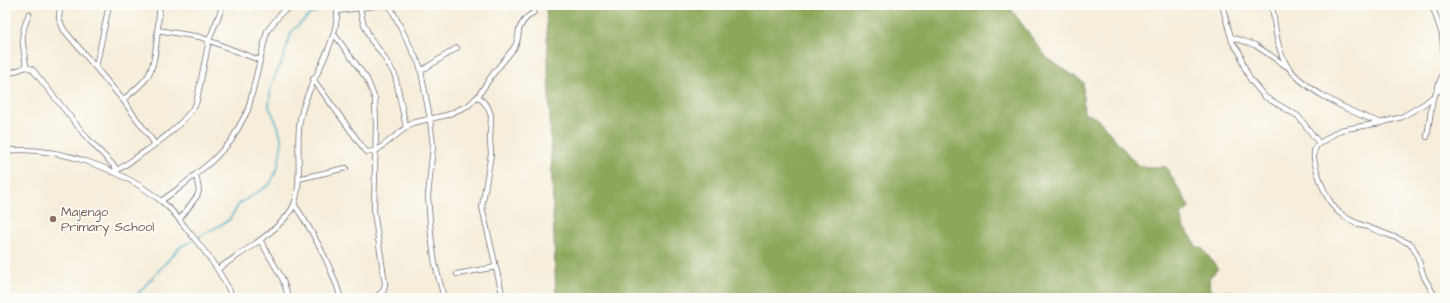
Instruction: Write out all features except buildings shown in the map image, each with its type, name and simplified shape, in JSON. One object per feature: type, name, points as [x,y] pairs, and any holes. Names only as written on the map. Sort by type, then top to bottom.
[{"type":"street","points":[[60,5],[59,19],[64,30],[123,100],[154,144]]},
{"type":"street","points":[[96,67],[109,5]]},
{"type":"street","points":[[123,100],[149,75],[160,5]]},
{"type":"street","points":[[112,172],[118,170],[180,123],[196,104],[209,40],[223,5]]},
{"type":"street","points":[[161,201],[196,174],[223,150],[237,132],[248,110],[267,32],[282,12],[298,5]]},
{"type":"street","points":[[218,269],[260,240],[279,224],[294,204],[298,179],[299,121],[304,102],[334,34],[337,5]]},
{"type":"street","points":[[337,11],[382,5],[390,6],[417,60],[421,71],[430,119],[433,146],[429,190],[430,226],[436,264],[444,298]]},
{"type":"street","points":[[1222,5],[1232,37],[1232,42],[1240,53],[1250,79],[1265,97],[1298,116],[1319,143]]},
{"type":"street","points":[[1272,5],[1278,40],[1282,56],[1287,66]]},
{"type":"street","points":[[1427,137],[1434,96],[1443,73],[1444,57],[1442,34],[1432,5]]},
{"type":"street","points":[[360,8],[363,22],[371,40],[380,51],[396,79],[406,127]]},
{"type":"street","points":[[314,79],[364,149],[367,152],[376,151],[406,127],[416,122],[453,113],[469,105],[478,96],[493,74],[517,44],[520,28],[526,18],[534,12]]},
{"type":"street","points":[[26,67],[22,49],[22,34],[29,14]]},
{"type":"street","points":[[157,30],[200,37],[259,60]]},
{"type":"street","points":[[334,34],[359,66],[367,79],[372,91],[376,109],[374,212],[385,283],[384,290],[375,298]]},
{"type":"street","points":[[1232,37],[1255,45],[1287,66],[1296,76],[1327,98],[1348,110],[1380,123]]},
{"type":"street","points":[[421,71],[457,48]]},
{"type":"street","points":[[5,75],[26,67],[32,69],[88,139],[118,170]]},
{"type":"street","points":[[1436,298],[1424,276],[1417,254],[1412,245],[1349,220],[1335,210],[1320,182],[1314,150],[1319,143],[1340,130],[1380,123],[1409,114],[1434,96],[1445,82]]},
{"type":"street","points":[[478,96],[488,107],[491,116],[491,154],[482,208],[503,298]]},
{"type":"street","points":[[5,151],[27,150],[48,152],[92,164],[135,183],[161,201],[180,219],[218,269],[233,298]]},
{"type":"street","points":[[298,179],[346,168]]},
{"type":"street","points":[[180,219],[199,191],[196,174]]},
{"type":"street","points":[[294,204],[305,220],[323,253],[341,298]]},
{"type":"street","points":[[260,240],[282,278],[290,298]]},
{"type":"street","points":[[457,274],[496,267]]},
{"type":"green space","points":[[546,5],[1008,5],[1047,58],[1083,82],[1084,113],[1099,120],[1137,165],[1166,167],[1190,208],[1180,215],[1184,228],[1191,236],[1196,246],[1203,249],[1218,269],[1209,278],[1210,288],[1214,292],[1231,291],[1231,298],[556,298]]},
{"type":"waterway","points":[[197,238],[229,220],[239,204],[270,184],[278,167],[282,142],[278,126],[269,107],[271,85],[282,61],[292,31],[311,14],[334,5]]},
{"type":"waterway","points":[[134,298],[180,247],[194,240]]},
{"type":"place","name":"Majengo Primary School","points":[[53,219]]}]
